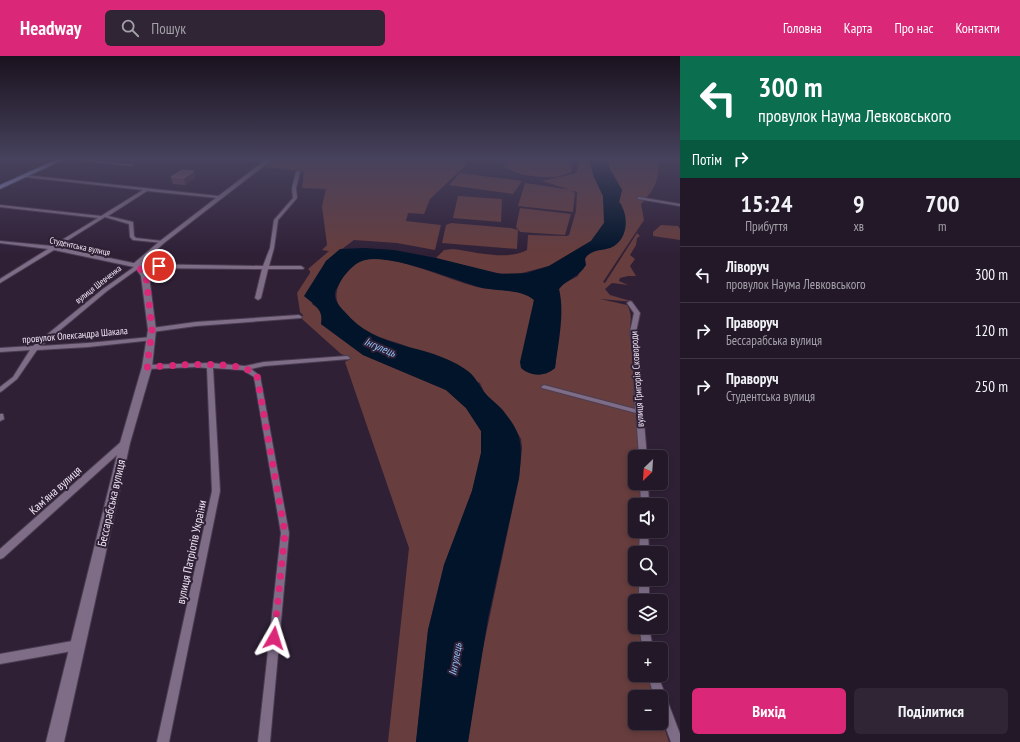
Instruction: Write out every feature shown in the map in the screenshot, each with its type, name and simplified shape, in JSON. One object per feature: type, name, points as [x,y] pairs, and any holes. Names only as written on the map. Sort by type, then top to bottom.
[{"type":"main road","name":"вулиця Шевченка","points":[[138,266],[138,262],[227,190]]},
{"type":"main road","name":"Бессарабська вулиця","points":[[55,742],[79,645],[125,443],[147,367],[152,334],[146,276],[138,266]]},
{"type":"street","points":[[0,281],[144,190]]},
{"type":"street","points":[[155,190],[218,197]]},
{"type":"street","points":[[258,298],[272,248],[276,220],[295,198],[294,190]]},
{"type":"street","points":[[639,198],[680,205]]},
{"type":"street","points":[[0,206],[103,217],[131,224],[132,237],[135,239],[162,242]]},
{"type":"street","name":"Студентська вулиця","points":[[0,242],[53,248],[138,266],[301,268]]},
{"type":"street","name":"вулиця Шевченка","points":[[0,390],[15,378],[35,348],[104,290],[138,266]]},
{"type":"street","name":"вулиця Григорія Сковороди","points":[[630,303],[637,313],[633,332],[636,353],[642,450]]},
{"type":"street","name":"провулок Олександра Шакала","points":[[0,350],[88,345],[203,324],[299,317]]},
{"type":"street","points":[[147,367],[210,365],[245,368],[264,364],[347,358]]},
{"type":"street","name":"вулиця Патріотів України","points":[[163,742],[216,491],[210,365]]},
{"type":"street","points":[[245,368],[257,376],[285,533],[264,742]]},
{"type":"street","points":[[544,387],[639,412]]},
{"type":"street","name":"Камʼяна вулиця","points":[[0,555],[125,443]]},
{"type":"street","points":[[0,659],[79,645]]},
{"type":"street","points":[[668,718],[677,742]]},
{"type":"shaded area","points":[[326,190],[440,190],[430,199],[424,214],[408,213],[406,221],[441,225],[435,250],[397,243],[354,240],[326,261],[312,304],[321,312],[321,324],[363,355],[446,390],[466,408],[481,431],[481,453],[472,491],[444,565],[428,630],[416,742],[388,742],[409,548],[345,362],[350,359],[349,357],[341,354],[302,319],[303,315],[300,312],[297,293],[310,273],[308,269],[329,251],[322,250],[327,245],[322,206]]},
{"type":"shaded area","points":[[485,190],[516,190],[513,194]]},
{"type":"shaded area","points":[[523,190],[572,190],[575,193],[573,212],[518,206]]},
{"type":"shaded area","points":[[571,190],[600,190],[603,196],[604,223],[591,241],[549,266],[518,274],[493,273],[436,258],[444,250],[453,249],[491,255],[510,255],[527,250],[528,235],[567,236],[569,235],[576,211],[577,192]]},
{"type":"shaded area","points":[[622,190],[652,190],[646,198],[636,197],[645,200],[641,204],[644,220],[603,282],[605,283],[637,233],[640,236],[637,238],[636,245],[630,255],[635,259],[630,266],[636,276],[620,278],[619,281],[628,285],[612,283],[605,289],[610,295],[634,302],[600,299],[627,305],[630,312],[634,409],[575,393],[636,413],[639,450],[628,450],[628,490],[640,490],[640,498],[628,498],[628,538],[640,538],[639,546],[628,546],[628,586],[639,586],[638,594],[628,594],[628,634],[640,634],[642,642],[628,642],[628,682],[650,682],[652,690],[628,690],[628,730],[665,730],[669,742],[468,742],[479,667],[519,478],[522,448],[521,439],[503,410],[485,394],[480,383],[425,354],[366,331],[352,321],[341,309],[337,300],[337,290],[343,277],[352,267],[364,260],[376,259],[390,260],[406,264],[482,288],[523,293],[534,300],[532,315],[545,374],[555,368],[560,318],[559,289],[563,284],[578,276],[586,256],[597,250],[612,247],[622,205],[619,202]]},
{"type":"shaded area","points":[[458,196],[502,199],[501,222],[453,218]]},
{"type":"shaded area","points":[[520,208],[571,214],[565,235],[520,232],[516,227]]},
{"type":"shaded area","points":[[451,223],[511,228],[518,230],[517,249],[442,243],[446,225]]},
{"type":"shaded area","points":[[661,225],[678,226],[680,229],[680,240],[653,236],[653,232]]},
{"type":"water","name":"Інгулець","points":[[600,190],[622,190],[619,202],[625,214],[626,221],[624,234],[616,245],[590,253],[585,259],[586,265],[583,269],[559,289],[561,298],[561,318],[555,368],[547,373],[538,375],[529,373],[521,368],[520,362],[534,300],[529,296],[515,292],[486,289],[422,268],[376,259],[365,260],[356,264],[344,276],[336,291],[335,298],[340,307],[357,324],[372,334],[450,360],[469,372],[486,394],[499,406],[510,420],[515,427],[520,442],[521,458],[519,478],[488,618],[468,742],[416,742],[428,630],[444,565],[472,491],[481,453],[481,431],[466,408],[446,390],[363,355],[321,324],[322,319],[320,311],[304,296],[326,261],[340,249],[364,248],[394,250],[436,258],[501,274],[527,273],[549,266],[591,241],[604,223],[603,196]]},
{"type":"route","points":[[159,266],[138,266],[146,276],[152,330],[147,367],[195,365],[239,366],[254,372],[257,376],[285,533],[274,638]]}]
